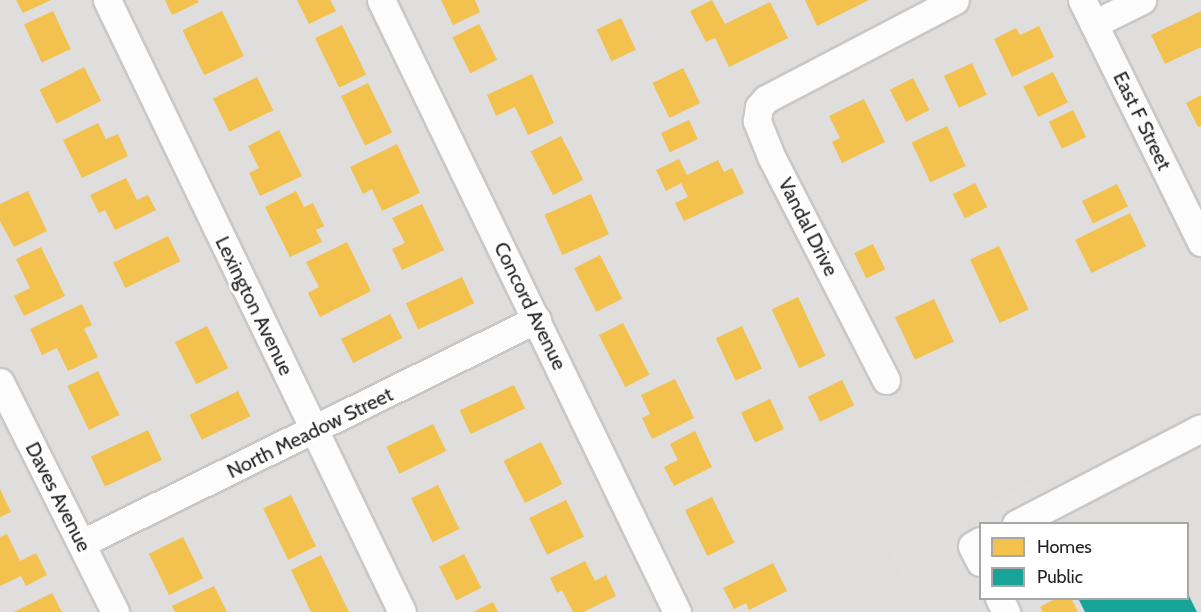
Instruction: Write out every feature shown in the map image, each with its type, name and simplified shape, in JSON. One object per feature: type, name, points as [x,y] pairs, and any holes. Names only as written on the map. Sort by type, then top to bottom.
[{"type":"street","name":"Lexington Avenue","points":[[107,0],[402,612]]},
{"type":"street","name":"Concord Avenue","points":[[381,0],[677,612]]},
{"type":"street","name":"Vandal Drive","points":[[886,380],[757,121],[759,107],[766,99],[955,0]]},
{"type":"street","name":"East F Street","points":[[1082,0],[1201,242]]},
{"type":"street","points":[[1094,24],[1142,0]]},
{"type":"street","name":"North Meadow Street","points":[[82,543],[316,431],[537,319]]},
{"type":"street","name":"Daves Avenue","points":[[0,382],[115,612]]},
{"type":"street","points":[[1020,522],[1201,428]]},
{"type":"street","points":[[979,543],[972,546],[979,558]]},
{"type":"shaded area","points":[[0,0],[1201,0],[1201,612],[0,612]]},
{"type":"shaded area","points":[[1033,481],[1046,508],[1018,522],[988,522],[981,507]]},
{"type":"shaded area","points":[[958,517],[979,560],[979,600],[1000,600],[1006,612],[902,612],[894,596],[909,588],[890,551]]},
{"type":"building: Homes","points":[[16,0],[51,0],[23,13]]},
{"type":"building: Homes","points":[[165,0],[197,0],[199,2],[172,15]]},
{"type":"building: Homes","points":[[297,0],[330,0],[336,11],[309,24]]},
{"type":"building: Homes","points":[[441,0],[475,0],[480,12],[453,25]]},
{"type":"building: Homes","points":[[712,0],[725,24],[770,2],[788,38],[729,67],[715,38],[706,42],[690,11]]},
{"type":"building: Homes","points":[[805,0],[869,0],[817,26]]},
{"type":"building: Homes","points":[[53,11],[71,49],[42,63],[24,25]]},
{"type":"building: Homes","points":[[222,11],[244,56],[204,75],[182,30]]},
{"type":"building: Homes","points":[[1201,11],[1201,47],[1165,64],[1151,35]]},
{"type":"building: Homes","points":[[621,18],[636,50],[611,61],[597,29]]},
{"type":"building: Homes","points":[[479,24],[497,60],[470,73],[452,38]]},
{"type":"building: Homes","points":[[342,25],[366,74],[339,88],[315,38]]},
{"type":"building: Homes","points":[[1039,26],[1054,57],[1012,77],[994,39],[1016,28],[1020,35]]},
{"type":"building: Homes","points":[[972,63],[987,95],[959,108],[944,76]]},
{"type":"building: Homes","points":[[84,67],[101,101],[57,124],[39,90]]},
{"type":"building: Homes","points":[[683,68],[700,103],[670,118],[652,83]]},
{"type":"building: Homes","points":[[1053,72],[1068,103],[1038,117],[1023,86]]},
{"type":"building: Homes","points":[[532,74],[554,123],[528,135],[515,107],[496,116],[487,95]]},
{"type":"building: Homes","points":[[257,77],[273,110],[229,132],[213,98]]},
{"type":"building: Homes","points":[[913,78],[929,110],[906,122],[890,90]]},
{"type":"building: Homes","points":[[368,83],[392,132],[365,146],[341,96]]},
{"type":"building: Homes","points":[[1201,95],[1201,126],[1198,127],[1186,103]]},
{"type":"building: Homes","points":[[864,99],[885,142],[842,163],[832,142],[840,138],[829,116]]},
{"type":"building: Homes","points":[[1073,110],[1086,137],[1062,149],[1049,122]]},
{"type":"building: Homes","points":[[689,120],[698,139],[670,152],[661,133]]},
{"type":"building: Homes","points":[[98,123],[106,139],[118,134],[128,156],[82,178],[63,140]]},
{"type":"building: Homes","points":[[947,126],[966,166],[930,182],[912,142]]},
{"type":"building: Homes","points":[[279,130],[302,176],[260,196],[249,173],[259,168],[248,146]]},
{"type":"building: Homes","points":[[561,136],[583,180],[553,195],[531,151]]},
{"type":"building: Homes","points":[[397,144],[420,193],[382,211],[372,189],[363,194],[350,167]]},
{"type":"building: Homes","points":[[679,159],[687,175],[718,160],[724,172],[732,168],[744,193],[684,221],[675,203],[688,197],[681,183],[666,191],[656,170]]},
{"type":"building: Homes","points":[[126,178],[137,200],[148,195],[156,210],[115,230],[105,210],[99,213],[90,195]]},
{"type":"building: Homes","points":[[975,183],[987,207],[965,218],[953,194]]},
{"type":"building: Homes","points":[[1117,184],[1128,206],[1093,224],[1082,201]]},
{"type":"building: Homes","points":[[28,191],[47,231],[14,247],[0,221],[0,204]]},
{"type":"building: Homes","points":[[296,191],[304,207],[313,203],[324,226],[316,230],[322,242],[290,257],[265,207]]},
{"type":"building: Homes","points":[[591,194],[609,234],[562,255],[544,215]]},
{"type":"building: Homes","points":[[422,204],[444,250],[402,270],[392,249],[405,243],[392,218]]},
{"type":"building: Homes","points":[[1130,213],[1146,246],[1091,273],[1075,240]]},
{"type":"building: Homes","points":[[168,236],[180,261],[125,288],[113,263]]},
{"type":"building: Homes","points":[[347,242],[371,291],[320,317],[308,293],[319,287],[306,262]]},
{"type":"building: Homes","points":[[873,244],[885,269],[866,278],[854,253]]},
{"type":"building: Homes","points":[[999,246],[1029,309],[1000,323],[970,260]]},
{"type":"building: Homes","points":[[41,247],[65,296],[24,316],[14,296],[30,288],[16,259]]},
{"type":"building: Homes","points":[[600,255],[622,299],[596,312],[574,268]]},
{"type":"building: Homes","points":[[462,277],[474,303],[418,329],[406,303]]},
{"type":"building: Homes","points":[[798,297],[825,356],[799,368],[772,309]]},
{"type":"building: Homes","points":[[934,299],[954,342],[915,360],[895,317]]},
{"type":"building: Homes","points":[[82,304],[92,325],[84,329],[98,357],[68,371],[57,348],[42,355],[30,329]]},
{"type":"building: Homes","points":[[390,314],[402,338],[353,363],[341,339]]},
{"type":"building: Homes","points":[[623,323],[649,375],[625,387],[599,335]]},
{"type":"building: Homes","points":[[207,326],[228,368],[196,384],[175,342]]},
{"type":"building: Homes","points":[[742,326],[762,369],[736,381],[716,338]]},
{"type":"building: Homes","points":[[98,371],[119,415],[89,430],[67,386]]},
{"type":"building: Homes","points":[[675,379],[694,418],[652,439],[642,418],[650,414],[641,395]]},
{"type":"building: Homes","points":[[842,380],[854,405],[820,422],[808,397]]},
{"type":"building: Homes","points":[[514,385],[525,409],[471,434],[460,410]]},
{"type":"building: Homes","points":[[238,391],[250,416],[202,440],[189,415]]},
{"type":"building: Homes","points":[[770,399],[784,429],[755,442],[741,413]]},
{"type":"building: Homes","points":[[433,424],[446,451],[399,474],[386,447]]},
{"type":"building: Homes","points":[[148,430],[162,460],[105,487],[91,457]]},
{"type":"building: Homes","points":[[695,431],[712,467],[674,486],[664,467],[678,460],[670,444]]},
{"type":"building: Homes","points":[[541,442],[562,484],[525,503],[504,461]]},
{"type":"building: Homes","points":[[438,485],[459,529],[433,542],[411,498]]},
{"type":"building: Homes","points":[[0,489],[11,512],[0,517]]},
{"type":"building: Homes","points":[[291,495],[316,546],[288,560],[263,509]]},
{"type":"building: Homes","points":[[712,497],[734,543],[707,556],[685,510]]},
{"type":"building: Homes","points":[[566,500],[584,537],[547,555],[529,518]]},
{"type":"building: Homes","points":[[7,534],[20,561],[36,553],[47,575],[26,586],[21,576],[0,586],[0,537]]},
{"type":"building: Homes","points":[[183,537],[203,578],[169,595],[149,554]]},
{"type":"building: Homes","points":[[464,554],[481,588],[456,601],[439,567]]},
{"type":"building: Homes","points":[[321,555],[349,612],[311,612],[291,570]]},
{"type":"building: Homes","points":[[585,561],[595,581],[606,575],[616,596],[583,612],[573,612],[562,590],[557,593],[550,578]]},
{"type":"building: Homes","points":[[773,563],[787,591],[749,610],[746,603],[734,609],[723,588]]},
{"type":"building: Homes","points":[[214,586],[227,612],[175,612],[172,606]]},
{"type":"building: Homes","points":[[52,593],[62,612],[14,612]]},
{"type":"building: Homes","points":[[1053,600],[1072,600],[1078,612],[1043,612],[1040,607]]},
{"type":"building: Homes","points":[[493,602],[498,612],[473,612]]},
{"type":"building: Public","points":[[1189,596],[1197,612],[1085,612],[1079,600],[1189,600]]}]
